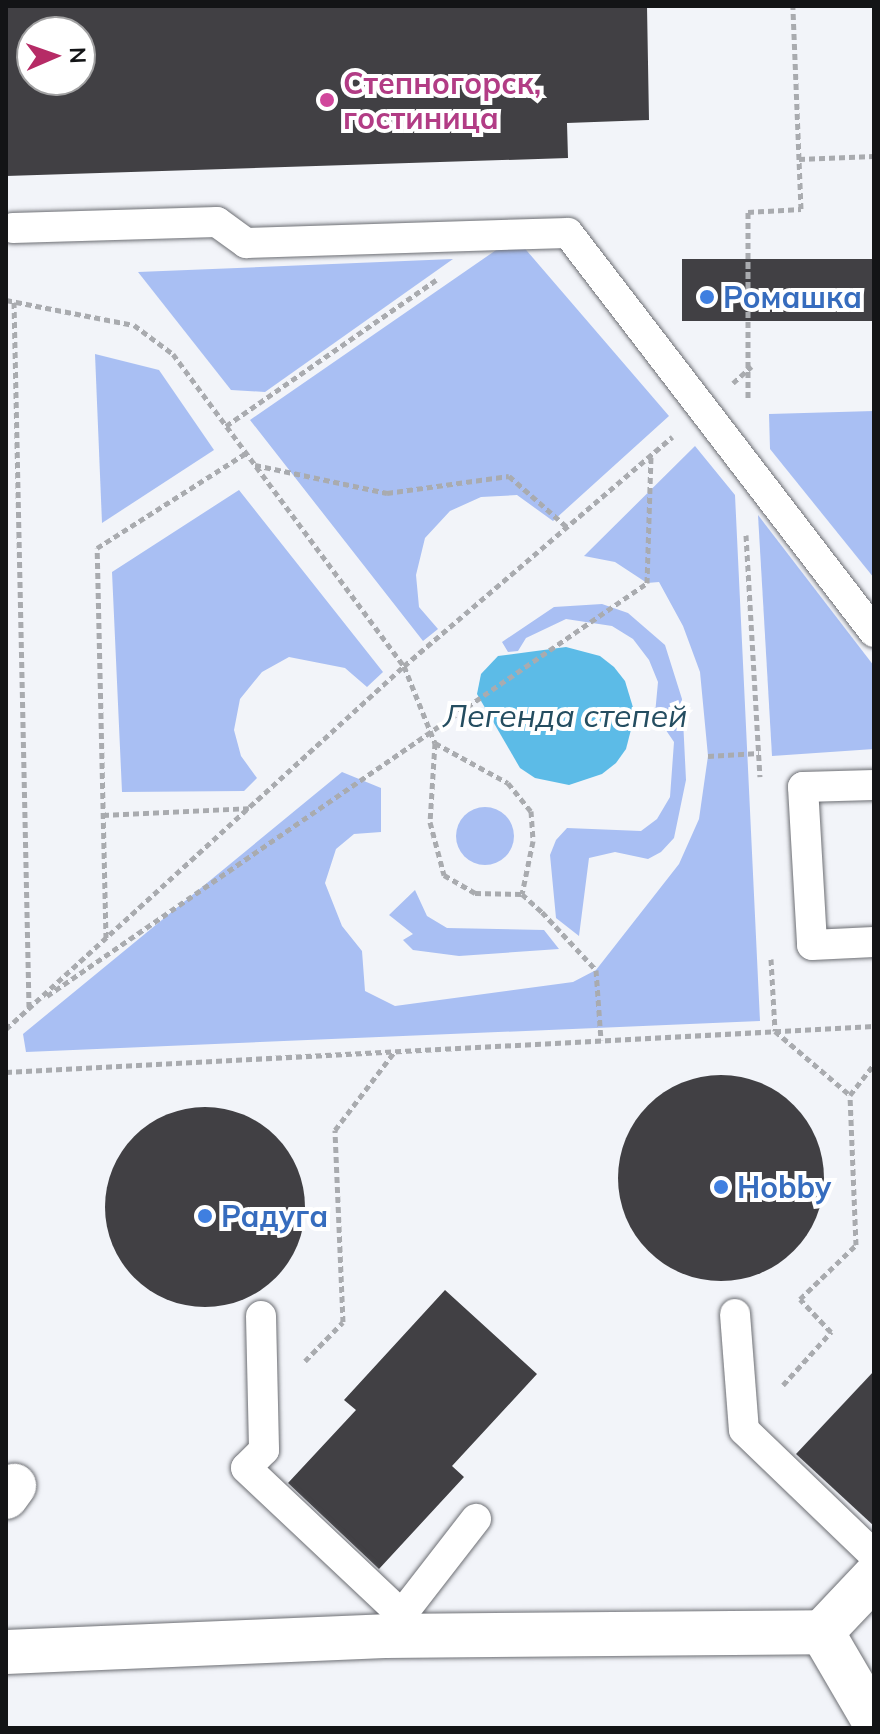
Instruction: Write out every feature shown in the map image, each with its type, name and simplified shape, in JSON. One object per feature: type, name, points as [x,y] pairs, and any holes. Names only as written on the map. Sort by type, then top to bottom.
[{"type":"street","points":[[6,1652],[393,1625],[822,1632],[874,1577]]},
{"type":"street","points":[[822,1632],[874,1721]]},
{"type":"lane","points":[[13,228],[217,222],[246,243],[568,233],[874,632]]},
{"type":"lane","points":[[874,785],[803,787],[812,945],[874,942]]},
{"type":"lane","points":[[735,1314],[744,1430],[874,1555]]},
{"type":"lane","points":[[261,1316],[264,1450],[246,1468],[393,1625],[476,1519]]},
{"type":"path","points":[[761,785],[742,457],[752,366],[748,212],[801,209],[793,6]]},
{"type":"path","points":[[799,159],[874,156]]},
{"type":"path","points":[[226,426],[440,277]]},
{"type":"path","points":[[6,300],[134,325],[173,354],[404,666],[435,743],[430,822],[444,875],[475,893],[522,894],[596,970],[601,1040]]},
{"type":"path","points":[[14,302],[30,1008]]},
{"type":"path","points":[[6,1029],[404,666],[752,366]]},
{"type":"path","points":[[106,939],[97,548],[246,453]]},
{"type":"path","points":[[30,1008],[647,583],[651,455]]},
{"type":"path","points":[[255,465],[387,493],[509,476],[567,527]]},
{"type":"path","points":[[435,743],[508,783],[531,811],[533,841],[522,894]]},
{"type":"path","points":[[708,756],[759,753]]},
{"type":"path","points":[[103,815],[250,808]]},
{"type":"path","points":[[770,955],[775,1031],[850,1095]]},
{"type":"path","points":[[6,1072],[874,1026]]},
{"type":"path","points":[[263,1405],[343,1322],[335,1130],[395,1051]]},
{"type":"path","points":[[744,1430],[831,1332],[800,1299],[856,1245],[850,1095],[874,1064]]},
{"type":"shaded area","points":[[515,237],[669,416],[553,521],[517,495],[481,497],[450,511],[425,538],[416,575],[419,607],[438,629],[423,641],[250,420]]},
{"type":"shaded area","points":[[453,259],[265,392],[231,390],[138,272]]},
{"type":"shaded area","points":[[95,354],[159,370],[214,450],[102,523]]},
{"type":"shaded area","points":[[874,411],[874,578],[770,449],[769,414]]},
{"type":"shaded area","points":[[695,446],[735,495],[760,1021],[26,1052],[23,1034],[342,772],[381,788],[381,832],[354,834],[336,849],[325,883],[342,926],[362,951],[365,991],[395,1006],[573,982],[596,970],[679,864],[699,819],[708,756],[700,672],[683,626],[659,582],[647,583],[615,562],[584,556]]},
{"type":"shaded area","points":[[239,490],[383,672],[367,687],[345,668],[289,657],[262,672],[240,699],[234,730],[241,756],[257,778],[244,791],[122,792],[112,572]]},
{"type":"shaded area","points":[[758,515],[874,666],[874,749],[772,756]]},
{"type":"shaded area","points":[[602,604],[628,613],[665,645],[682,699],[686,780],[674,838],[661,852],[648,859],[615,852],[589,858],[579,936],[556,918],[550,855],[556,840],[567,828],[641,831],[657,819],[670,797],[674,742],[655,714],[658,682],[649,660],[633,639],[612,626],[566,619],[526,638],[518,651],[508,652],[502,642],[554,607]]},
{"type":"shaded area","points":[[485,807],[506,815],[514,836],[506,857],[485,865],[464,857],[456,836],[464,815]]},
{"type":"shaded area","points":[[415,890],[427,916],[447,928],[544,930],[559,949],[459,956],[413,950],[403,940],[413,934],[389,915]]},
{"type":"water","name":"Легенда степей","points":[[566,647],[600,656],[614,667],[625,681],[635,714],[626,749],[616,763],[602,774],[569,785],[535,778],[520,768],[477,694],[481,674],[498,656]]},
{"type":"building","name":"Степногорск, гостиница","points":[[6,6],[647,6],[649,120],[567,123],[568,158],[6,176]]},
{"type":"building","points":[[682,259],[874,259],[874,321],[682,321]]},
{"type":"building","name":"Hobby","points":[[721,1075],[760,1083],[794,1105],[816,1139],[824,1178],[816,1217],[794,1251],[760,1273],[721,1281],[682,1273],[648,1251],[626,1217],[618,1178],[626,1139],[648,1105],[682,1083]]},
{"type":"building","name":"Радуга","points":[[205,1107],[243,1114],[276,1136],[298,1169],[305,1207],[298,1245],[276,1278],[243,1300],[205,1307],[167,1300],[134,1278],[112,1245],[105,1207],[112,1169],[134,1136],[167,1114]]},
{"type":"building","points":[[445,1290],[537,1374],[452,1466],[464,1477],[379,1569],[288,1483],[356,1410],[344,1400]]},
{"type":"building","points":[[874,1371],[874,1526],[796,1454]]},
{"type":"place","name":"Степногорск, гостиница","points":[[327,100]]},
{"type":"place","name":"Ромашка","points":[[707,297]]},
{"type":"place","name":"Hobby","points":[[721,1187]]},
{"type":"place","name":"Радуга","points":[[205,1216]]}]
